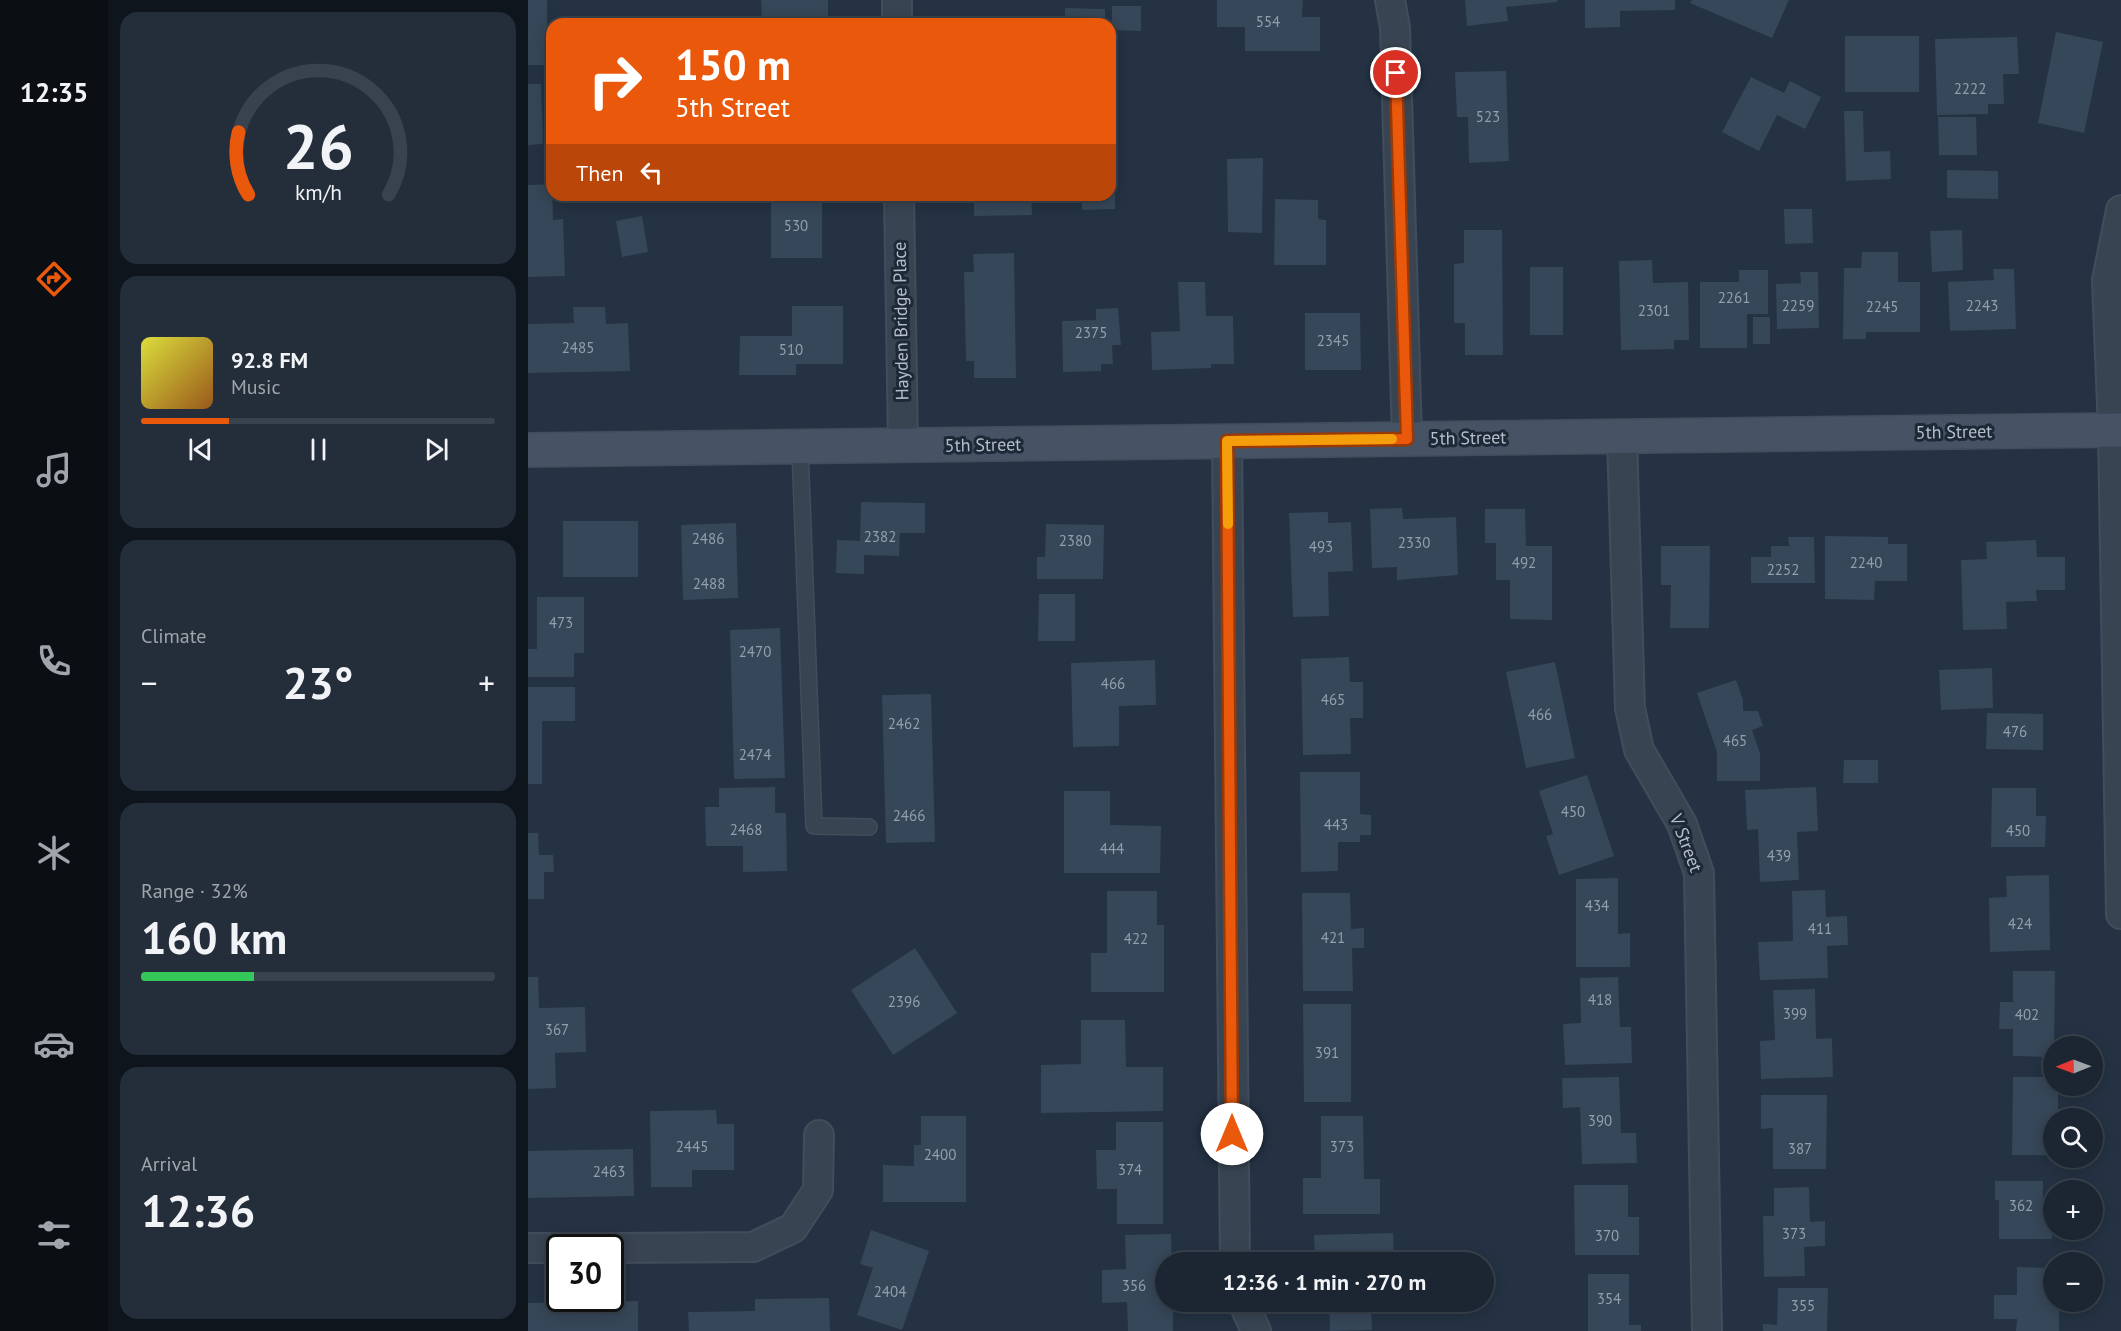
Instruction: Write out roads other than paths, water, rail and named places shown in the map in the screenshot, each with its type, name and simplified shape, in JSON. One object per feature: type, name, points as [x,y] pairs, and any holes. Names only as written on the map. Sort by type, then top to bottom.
[{"type":"main road","name":"5th Street","points":[[528,450],[2117,430]]},
{"type":"street","points":[[897,0],[897,18]]},
{"type":"street","points":[[1390,0],[1395,28],[1407,439]]},
{"type":"street","name":"Hayden Bridge Place","points":[[899,201],[903,446]]},
{"type":"street","points":[[2121,210],[2108,280],[2117,430],[2121,914]]},
{"type":"street","name":"V Street","points":[[1622,436],[1630,708],[1639,750],[1682,824],[1699,873],[1707,1331]]},
{"type":"street","points":[[1227,441],[1235,1252]]},
{"type":"street","points":[[624,1248],[753,1247],[793,1228],[818,1190],[819,1135]]},
{"type":"street","points":[[528,1248],[546,1248]]},
{"type":"street","points":[[1247,1312],[1256,1331]]},
{"type":"lane","points":[[800,447],[814,826],[869,827]]}]
